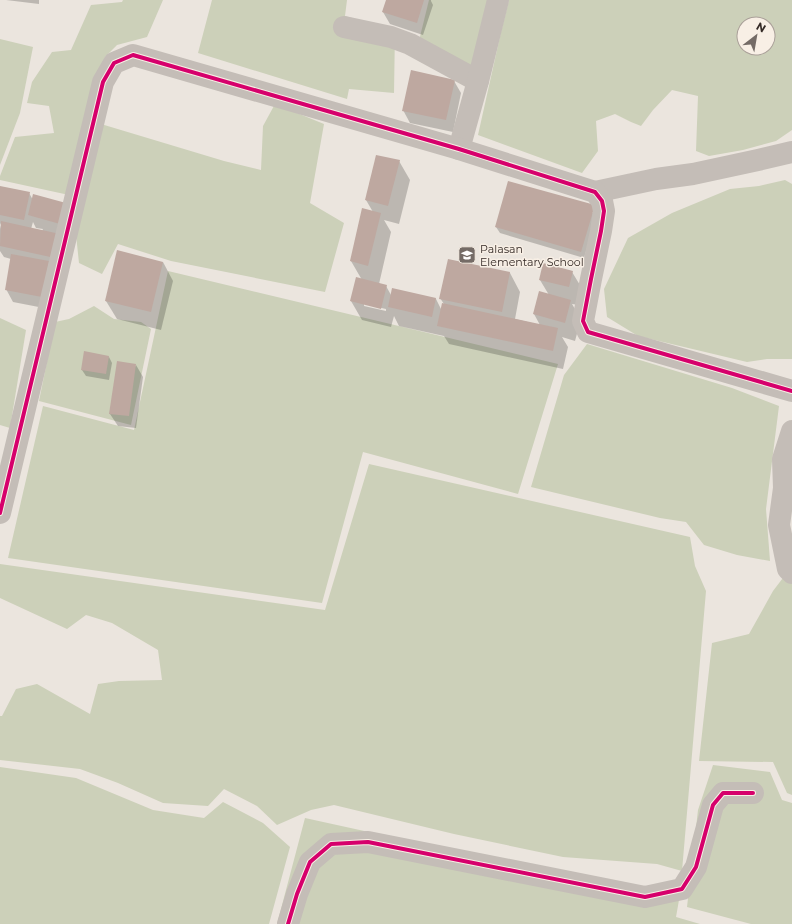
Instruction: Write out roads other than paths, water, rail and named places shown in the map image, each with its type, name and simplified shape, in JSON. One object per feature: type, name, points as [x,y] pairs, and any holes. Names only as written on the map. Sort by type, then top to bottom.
[{"type":"street","points":[[459,149],[498,0]]},
{"type":"street","points":[[344,27],[391,37],[410,44],[478,80]]},
{"type":"street","points":[[0,513],[103,82],[114,63],[133,55],[459,149],[595,192],[656,179],[693,174],[792,152]]},
{"type":"street","points":[[595,192],[602,200],[604,211],[583,321],[588,332],[792,391]]},
{"type":"street","points":[[792,431],[783,459],[784,488],[779,525],[788,569],[792,573]]},
{"type":"street","points":[[288,924],[297,894],[310,862],[331,844],[368,842],[645,897],[682,889],[696,867],[713,805],[723,793],[753,793]]},
{"type":"place","name":"Palasan Elementary School","points":[[467,255]]}]
